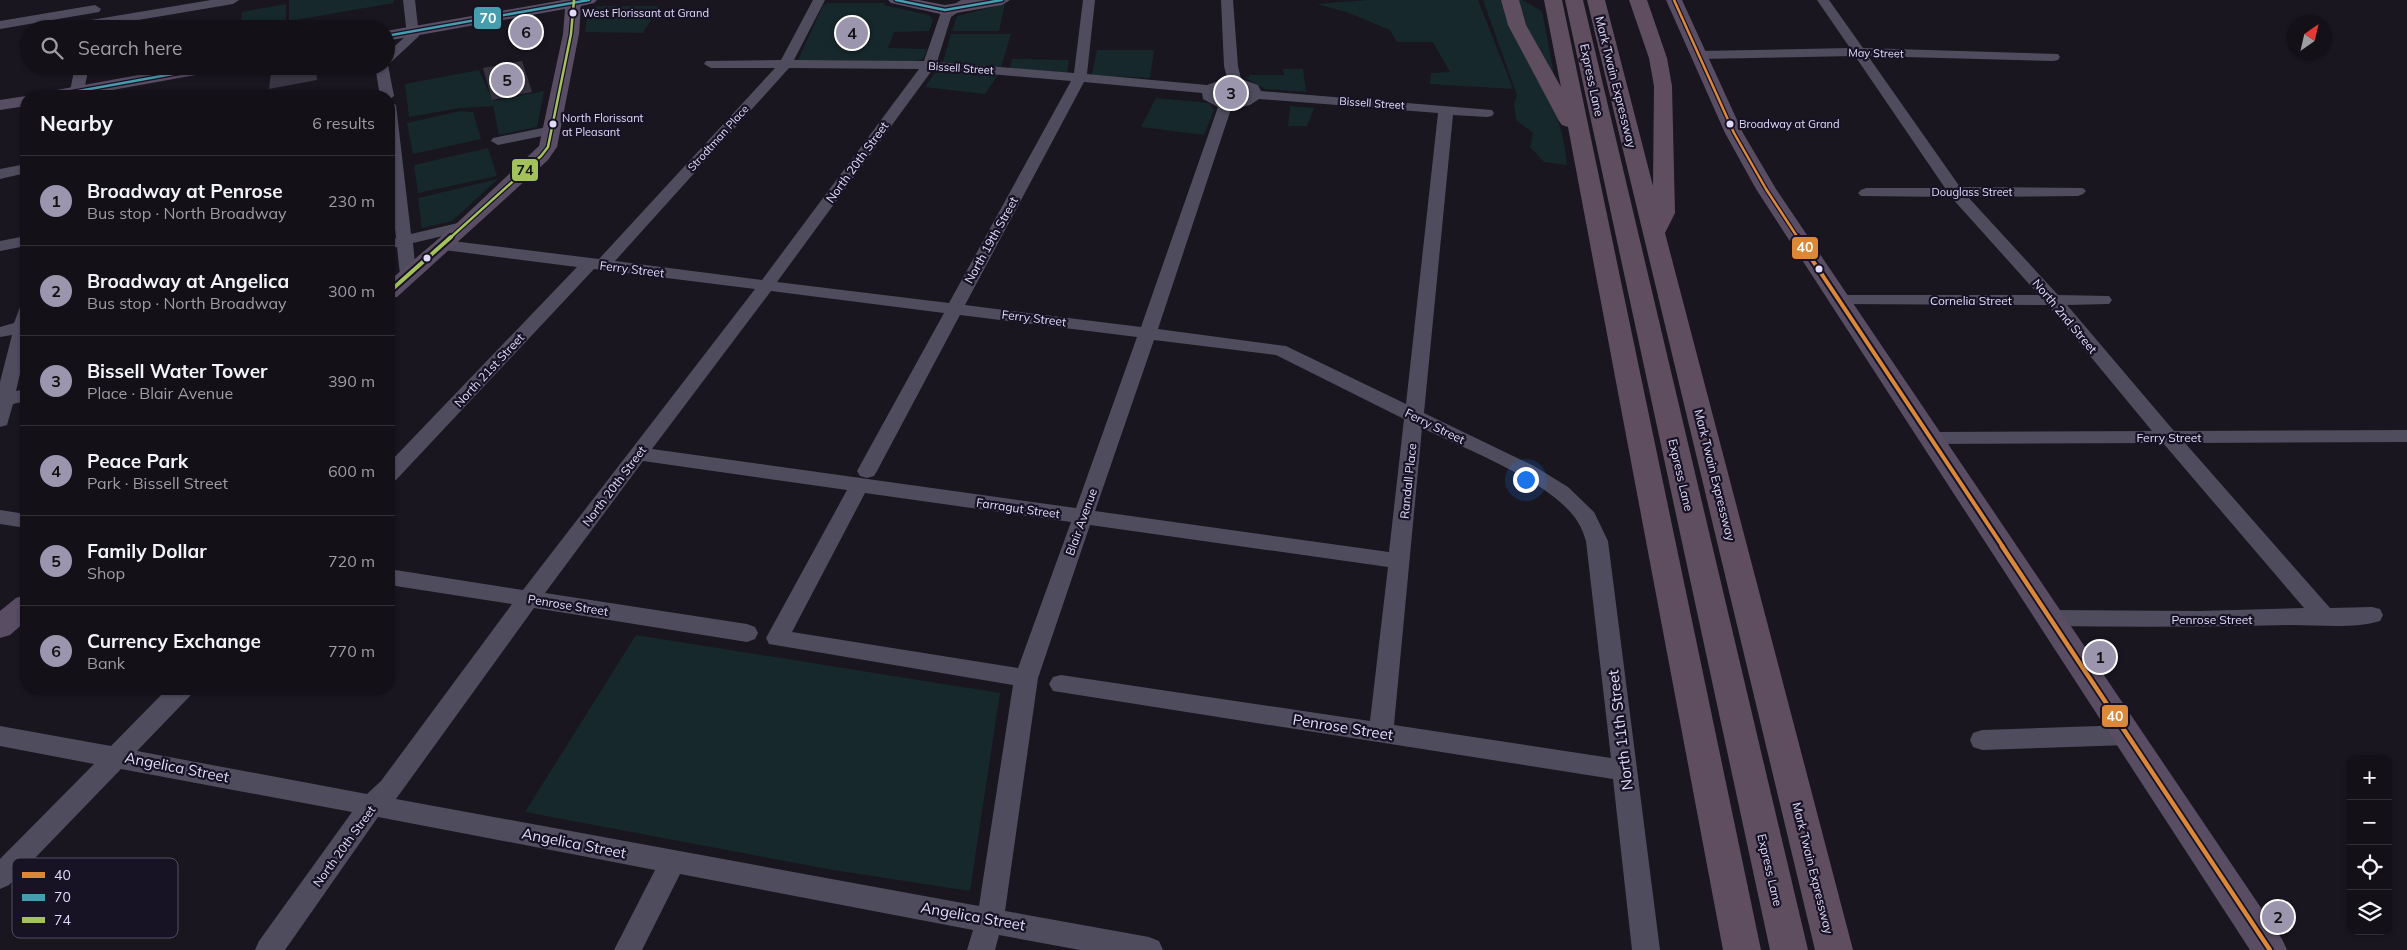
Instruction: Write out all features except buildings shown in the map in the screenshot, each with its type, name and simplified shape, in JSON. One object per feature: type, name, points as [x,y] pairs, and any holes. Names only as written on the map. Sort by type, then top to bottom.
[{"type":"highway","points":[[1554,0],[1742,950]]},
{"type":"highway","name":"Express Lane","points":[[1574,0],[1789,950]]},
{"type":"highway","name":"Mark Twain Expressway","points":[[1596,0],[1834,950]]},
{"type":"highway","points":[[1638,0],[1658,58],[1663,86],[1664,213],[1655,236]]},
{"type":"highway","points":[[1509,1],[1517,24],[1583,149]]},
{"type":"main road","points":[[896,0],[941,9],[1002,0]]},
{"type":"main road","points":[[1674,0],[1750,165],[2270,950]]},
{"type":"main road","points":[[395,34],[579,1],[548,147],[541,156],[464,227],[395,287]]},
{"type":"main road","points":[[96,90],[172,75]]},
{"type":"main road","points":[[0,106],[20,102]]},
{"type":"main road","points":[[0,628],[20,610]]},
{"type":"street","points":[[124,20],[233,0]]},
{"type":"street","points":[[395,54],[406,45],[414,31],[409,0]]},
{"type":"street","name":"Strodtman Place","points":[[595,265],[785,65],[818,0]]},
{"type":"street","points":[[941,9],[970,0]]},
{"type":"street","name":"North 19th Street","points":[[1026,678],[777,638],[1080,78],[1089,0]]},
{"type":"street","points":[[1227,0],[1232,66],[1235,81]]},
{"type":"street","name":"North 2nd Street","points":[[1824,0],[1956,193],[2053,300],[2167,437],[2326,617]]},
{"type":"street","points":[[23,20],[95,4],[92,20]]},
{"type":"street","name":"North 20th Street","points":[[269,950],[372,805],[390,789],[528,599],[765,287],[929,65],[941,9]]},
{"type":"street","points":[[0,25],[20,21]]},
{"type":"street","name":"May Street","points":[[1698,55],[1860,52],[2054,57]]},
{"type":"street","name":"Bissell Street","points":[[711,64],[929,65],[1209,89]]},
{"type":"street","points":[[77,90],[80,75]]},
{"type":"street","points":[[384,75],[386,90]]},
{"type":"street","points":[[1235,81],[1253,88],[1256,96],[1245,103],[1226,104],[1208,96],[1209,89],[1219,84],[1235,81]]},
{"type":"street","name":"Bissell Street","points":[[1256,96],[1488,113]]},
{"type":"street","name":"Blair Avenue","points":[[981,950],[990,919],[1026,678],[1226,104]]},
{"type":"street","name":"Randall Place","points":[[1381,733],[1446,109]]},
{"type":"street","points":[[498,141],[552,130]]},
{"type":"street","points":[[0,174],[20,170]]},
{"type":"street","points":[[395,176],[406,240],[408,275]]},
{"type":"street","name":"Douglass Street","points":[[1866,192],[2078,191]]},
{"type":"street","points":[[395,243],[464,227]]},
{"type":"street","points":[[0,246],[20,242]]},
{"type":"street","name":"Ferry Street","points":[[444,244],[765,287],[954,308],[1280,350],[1528,471],[1559,490],[1585,513]]},
{"type":"street","name":"North 21st Street","points":[[395,469],[595,265]]},
{"type":"street","name":"Cornelia Street","points":[[1839,300],[2103,300]]},
{"type":"street","points":[[0,332],[20,323]]},
{"type":"street","points":[[0,421],[3,400],[20,339]]},
{"type":"street","points":[[3,400],[20,396]]},
{"type":"street","name":"Ferry Street","points":[[1931,438],[2407,436]]},
{"type":"street","name":"Farragut Street","points":[[638,454],[863,479],[1082,517],[1398,561]]},
{"type":"street","name":"North 11th Street","points":[[1585,513],[1597,541],[1646,950]]},
{"type":"street","points":[[0,517],[20,520]]},
{"type":"street","name":"Penrose Street","points":[[395,578],[747,633]]},
{"type":"street","name":"Penrose Street","points":[[2051,618],[2326,617],[2372,615]]},
{"type":"street","name":"Penrose Street","points":[[1061,684],[1624,770]]},
{"type":"street","points":[[18,858],[176,695]]},
{"type":"street","points":[[1982,740],[2128,735]]},
{"type":"street","name":"Angelica Street","points":[[0,736],[116,756],[1149,950]]},
{"type":"street","points":[[628,950],[673,862]]},
{"type":"street","points":[[0,877],[12,864]]},
{"type":"shaded area","points":[[289,0],[394,0],[394,3],[289,20]]},
{"type":"shaded area","points":[[1368,0],[1478,0],[1513,89],[1430,84],[1431,73],[1450,72],[1433,42],[1397,42],[1390,30],[1349,13],[1317,4]]},
{"type":"shaded area","points":[[1483,0],[1500,0],[1506,4],[1552,102],[1564,144],[1567,165],[1544,162],[1530,147],[1533,133],[1516,120],[1514,104],[1517,95]]},
{"type":"shaded area","points":[[1514,0],[1522,0],[1542,11],[1557,90],[1522,23]]},
{"type":"shaded area","points":[[827,3],[885,3],[884,5],[929,15],[933,20],[929,31],[894,32],[888,48],[927,49],[923,59],[917,61],[798,60],[823,5]]},
{"type":"shaded area","points":[[286,4],[286,20],[241,20],[242,12]]},
{"type":"shaded area","points":[[1005,4],[999,31],[952,31],[957,16]]},
{"type":"shaded area","points":[[602,6],[659,6],[643,33],[585,32],[588,8]]},
{"type":"shaded area","points":[[951,34],[1011,34],[1001,67],[943,62]]},
{"type":"shaded area","points":[[1097,50],[1154,50],[1150,78],[1092,75]]},
{"type":"shaded area","points":[[1012,59],[1069,60],[1067,73],[1010,68]]},
{"type":"shaded area","points":[[1283,69],[1303,69],[1306,92],[1265,89],[1244,77],[1250,77],[1249,75],[1284,75]]},
{"type":"shaded area","points":[[479,70],[493,101],[544,91],[537,127],[499,135],[493,106],[460,108],[409,117],[405,84]]},
{"type":"shaded area","points":[[937,70],[998,75],[985,94],[925,87]]},
{"type":"shaded area","points":[[1156,98],[1209,103],[1214,110],[1204,135],[1141,127]]},
{"type":"shaded area","points":[[1290,106],[1314,108],[1307,126],[1288,126]]},
{"type":"shaded area","points":[[460,111],[473,112],[481,139],[413,154],[407,123]]},
{"type":"shaded area","points":[[488,148],[497,176],[418,193],[414,165]]},
{"type":"shaded area","points":[[498,179],[452,221],[422,228],[418,198]]},
{"type":"shaded area","points":[[636,635],[1000,693],[970,891],[833,870],[525,812]]},
{"type":"transit line","name":"74","points":[[395,287],[541,156],[548,147],[571,34],[574,0]]},
{"type":"transit line","name":"70","points":[[395,34],[589,0]]},
{"type":"transit line","name":"70","points":[[896,0],[945,10],[1002,0]]},
{"type":"transit line","name":"40","points":[[1674,0],[1734,133],[1766,189],[2270,950]]},
{"type":"transit line","name":"70","points":[[84,90],[167,75]]},
{"type":"place","name":"West Florissant at Grand","points":[[573,13]]},
{"type":"place","name":"Currency Exchange","points":[[526,32]]},
{"type":"place","name":"Peace Park","points":[[852,33]]},
{"type":"place","name":"Family Dollar","points":[[507,80]]},
{"type":"place","name":"Bissell Water Tower","points":[[1231,93]]},
{"type":"place","name":"North Florissant at Pleasant","points":[[553,124]]},
{"type":"place","name":"Broadway at Grand","points":[[1730,124]]},
{"type":"place","name":"Broadway at Penrose","points":[[2100,657]]},
{"type":"place","name":"Broadway at Angelica","points":[[2278,917]]}]
